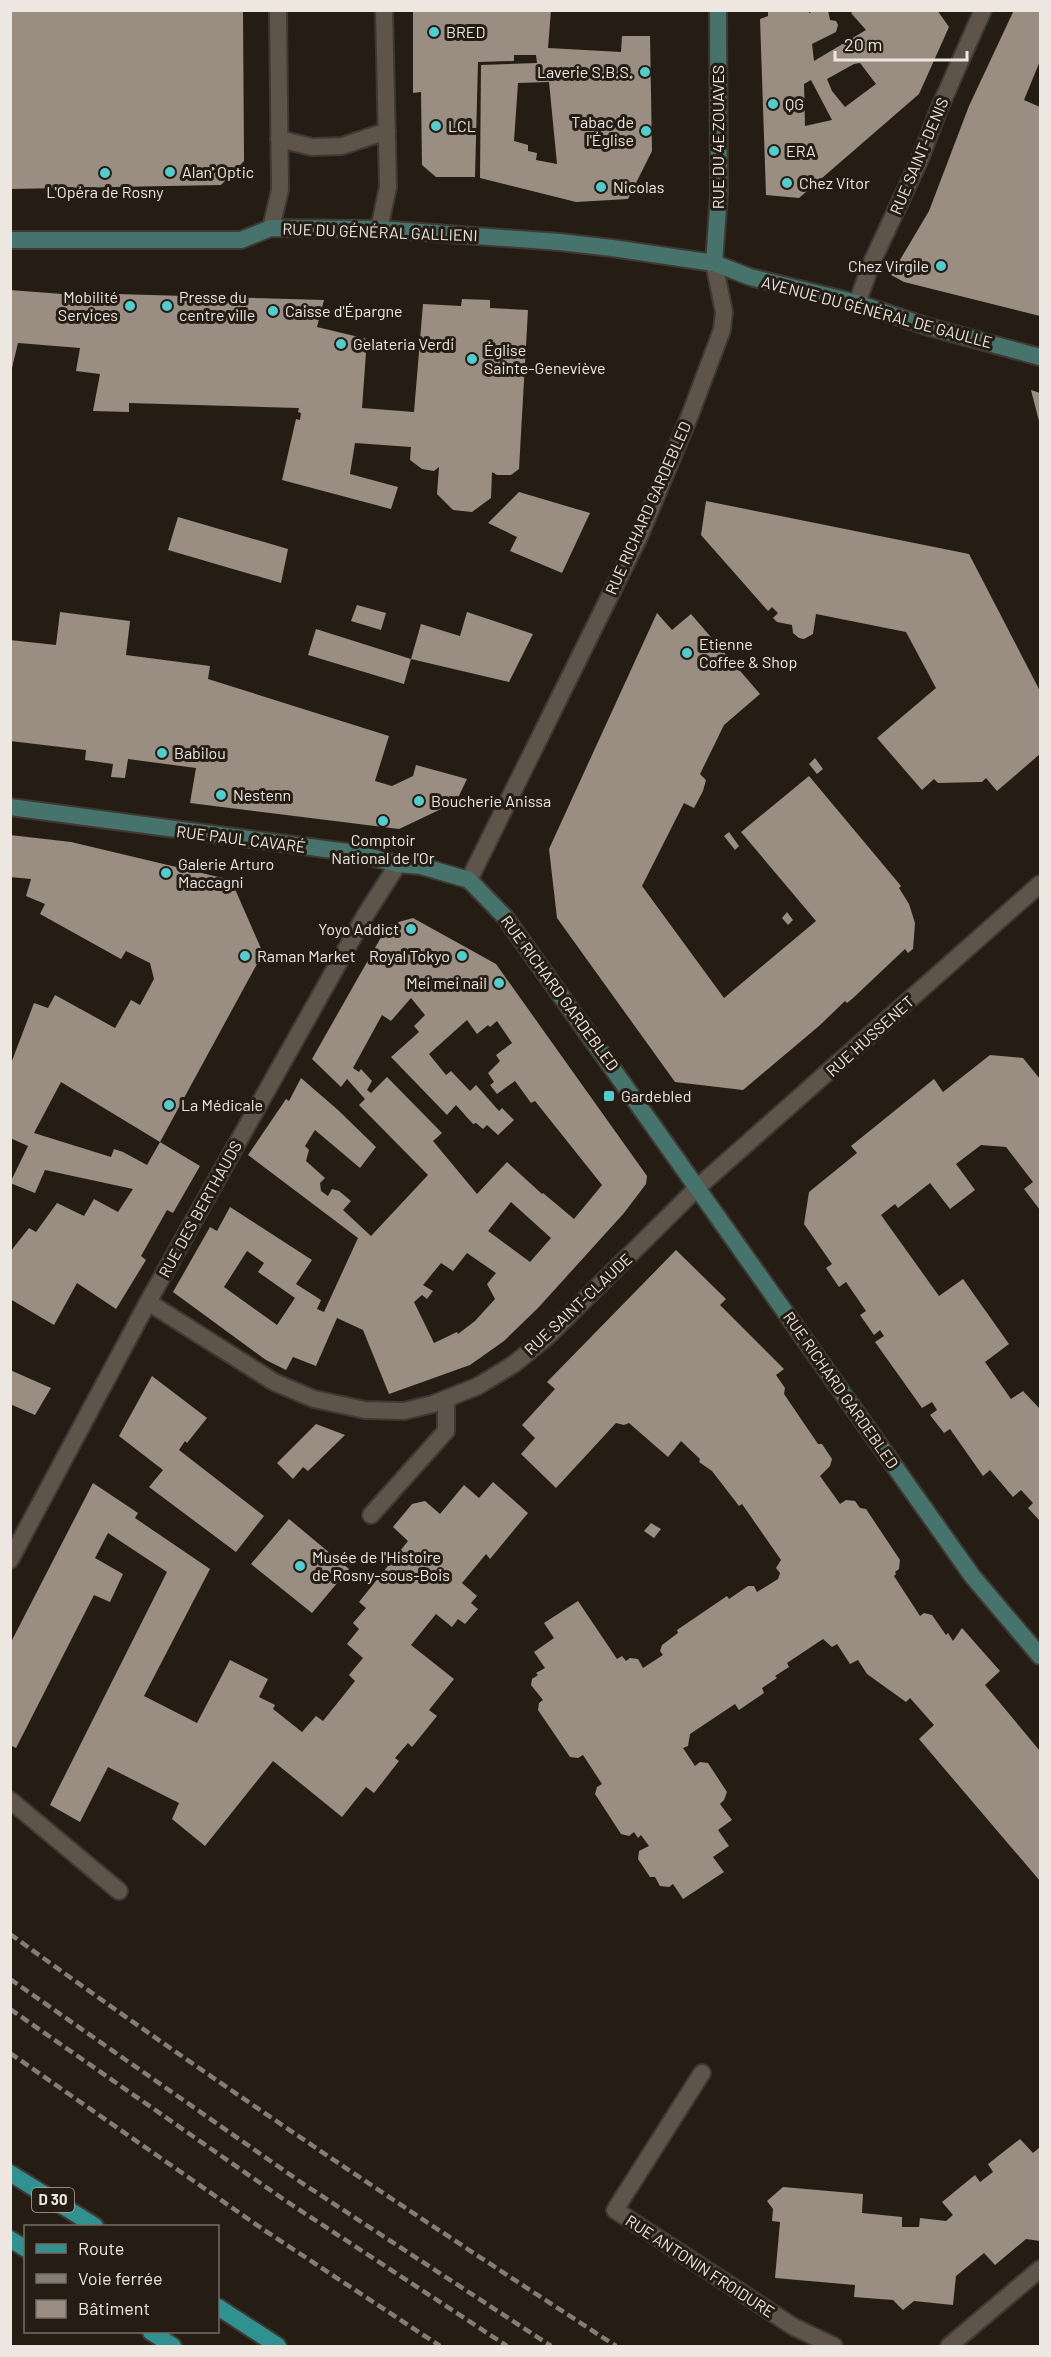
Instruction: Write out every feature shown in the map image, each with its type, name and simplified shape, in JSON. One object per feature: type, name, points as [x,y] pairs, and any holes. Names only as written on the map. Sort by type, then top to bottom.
[{"type":"main road","name":"RUE DU 4E ZOUAVES","points":[[714,263],[719,185],[717,10]]},
{"type":"main road","name":"RUE DU GÉNÉRAL GALLIENI","points":[[10,240],[241,240],[271,228],[379,229],[560,242],[714,263]]},
{"type":"main road","name":"AVENUE DU GÉNÉRAL DE GAULLE","points":[[714,263],[750,277],[857,303],[929,327],[1041,357]]},
{"type":"main road","name":"RUE PAUL CAVARÉ","points":[[10,807],[355,853],[398,864],[421,866],[470,880]]},
{"type":"main road","name":"RUE RICHARD GARDEBLED","points":[[470,880],[505,917],[973,1577],[1041,1656]]},
{"type":"main road","name":"D 30","points":[[10,2173],[92,2225]]},
{"type":"main road","points":[[10,2239],[24,2248]]},
{"type":"main road","points":[[219,2308],[278,2346]]},
{"type":"main road","points":[[154,2333],[173,2346]]},
{"type":"street","points":[[271,228],[280,190],[278,10]]},
{"type":"street","points":[[379,229],[387,187],[384,10]]},
{"type":"street","name":"RUE SAINT-DENIS","points":[[857,303],[872,262],[920,159],[939,109],[984,10]]},
{"type":"street","points":[[279,139],[312,147],[342,146],[387,131]]},
{"type":"street","name":"RUE RICHARD GARDEBLED","points":[[470,880],[639,537],[690,415],[722,330],[724,312],[714,263]]},
{"type":"street","name":"RUE DES BERTHAUDS","points":[[10,1560],[148,1302],[366,914],[398,864]]},
{"type":"street","name":"RUE HUSSENET","points":[[698,1187],[1041,884]]},
{"type":"street","name":"RUE SAINT-CLAUDE","points":[[148,1302],[274,1382],[314,1399],[365,1410],[404,1411],[446,1399],[478,1386],[514,1364],[549,1335],[698,1187]]},
{"type":"street","points":[[371,1515],[446,1431],[446,1399]]},
{"type":"street","points":[[10,1800],[119,1891]]},
{"type":"street","name":"RUE ANTONIN FROIDURE","points":[[702,2073],[615,2210],[794,2327],[834,2346]]},
{"type":"street","points":[[949,2346],[1041,2269]]},
{"type":"building","points":[[10,10],[243,10],[244,161],[221,185],[10,189]]},
{"type":"building","points":[[413,10],[551,10],[548,48],[621,52],[622,36],[650,36],[652,151],[628,199],[576,202],[480,178],[481,65],[537,63],[536,55],[514,55],[514,61],[478,62],[475,177],[436,177],[422,165],[421,92],[413,93]],"holes":[[[549,82],[557,164],[536,160],[537,153],[528,151],[528,145],[514,141],[518,83]]]},
{"type":"building","points":[[768,10],[809,10],[809,13],[815,10],[828,10],[830,20],[836,21],[838,25],[836,32],[812,44],[814,61],[866,30],[851,13],[855,10],[937,10],[949,27],[919,94],[799,198],[766,195],[760,19],[768,16]],"holes":[[[860,63],[876,84],[845,107],[832,91],[827,79]],[[811,80],[832,120],[805,126],[804,84]]]},
{"type":"building","points":[[1014,10],[1040,10],[1040,61],[1024,100],[1040,107],[1040,316],[904,282],[891,275],[929,211],[969,106]]},
{"type":"building","points":[[10,290],[114,298],[116,294],[324,300],[317,327],[367,339],[362,408],[414,412],[423,304],[461,306],[462,299],[490,300],[490,308],[528,310],[519,469],[511,475],[497,475],[492,472],[491,498],[472,512],[453,510],[437,494],[439,467],[434,471],[422,469],[410,460],[411,447],[355,443],[350,474],[398,487],[391,509],[282,480],[296,419],[300,420],[299,408],[129,403],[129,412],[93,411],[100,374],[76,371],[80,348],[18,343],[10,376]]},
{"type":"building","points":[[1031,390],[1040,393],[1040,425]]},
{"type":"building","points":[[519,492],[590,513],[562,573],[510,551],[517,537],[488,523]]},
{"type":"building","points":[[706,501],[969,554],[1040,691],[1040,754],[997,791],[986,778],[982,782],[938,783],[934,779],[922,790],[877,738],[936,688],[906,632],[816,614],[813,634],[804,639],[799,638],[793,633],[792,625],[777,622],[773,618],[778,613],[772,607],[768,611],[701,535]]},
{"type":"building","points":[[178,517],[288,549],[281,583],[168,550]]},
{"type":"building","points":[[357,605],[386,613],[381,630],[351,621]]},
{"type":"building","points":[[60,612],[130,621],[126,655],[210,666],[208,679],[389,736],[375,781],[392,786],[413,776],[416,765],[467,779],[456,802],[399,829],[190,803],[196,768],[128,759],[125,778],[111,777],[113,764],[85,760],[86,750],[10,741],[10,640],[56,645]]},
{"type":"building","points":[[467,612],[533,634],[509,682],[411,659],[421,624],[460,636]]},
{"type":"building","points":[[657,613],[672,630],[691,614],[760,694],[724,725],[700,774],[706,780],[703,791],[694,808],[684,803],[642,886],[724,998],[816,921],[741,832],[809,776],[901,886],[899,888],[909,904],[915,923],[913,949],[908,953],[905,949],[852,999],[847,1003],[845,1001],[743,1090],[675,1082],[557,918],[549,849]]},
{"type":"building","points":[[316,629],[411,659],[404,684],[308,655]]},
{"type":"building","points":[[815,758],[823,769],[817,774],[809,764]]},
{"type":"building","points":[[729,832],[739,846],[735,850],[724,836]]},
{"type":"building","points":[[10,835],[71,842],[231,880],[263,953],[160,1142],[200,1166],[173,1213],[167,1210],[141,1256],[146,1260],[116,1309],[77,1283],[54,1325],[10,1299],[10,1252],[29,1228],[36,1232],[57,1203],[84,1216],[94,1199],[118,1212],[133,1189],[45,1170],[35,1193],[10,1183],[28,1146],[10,1138],[10,1066],[34,1003],[48,1008],[55,995],[115,1028],[131,1000],[140,1005],[154,979],[150,963],[126,951],[121,959],[40,914],[45,904],[26,896],[31,879],[10,877]],"holes":[[[61,1082],[160,1142],[147,1165],[114,1149],[111,1157],[34,1133]]]},
{"type":"building","points":[[787,912],[793,920],[788,925],[782,918]]},
{"type":"building","points":[[413,918],[496,964],[647,1176],[646,1184],[624,1213],[538,1308],[504,1341],[470,1365],[389,1394],[363,1330],[337,1318],[316,1366],[293,1357],[286,1370],[266,1360],[173,1292],[210,1227],[217,1231],[230,1207],[312,1260],[296,1284],[321,1300],[317,1309],[324,1312],[358,1238],[248,1155],[286,1099],[289,1101],[301,1078],[376,1147],[360,1168],[315,1130],[305,1146],[309,1150],[306,1161],[325,1178],[320,1183],[321,1191],[328,1196],[332,1189],[339,1191],[351,1201],[343,1210],[371,1236],[428,1175],[359,1105],[365,1099],[347,1079],[341,1087],[312,1059],[388,925]],"holes":[[[411,998],[425,1015],[414,1026],[419,1032],[391,1057],[447,1115],[456,1105],[473,1124],[476,1123],[483,1129],[487,1125],[498,1135],[514,1120],[502,1108],[499,1111],[476,1085],[470,1091],[451,1071],[446,1075],[429,1054],[467,1020],[477,1034],[497,1021],[512,1043],[496,1055],[500,1061],[488,1073],[494,1082],[490,1085],[497,1094],[515,1081],[531,1103],[535,1101],[602,1185],[574,1219],[507,1162],[477,1194],[433,1141],[442,1133],[387,1077],[371,1093],[367,1090],[372,1081],[361,1069],[359,1072],[353,1068],[382,1015],[391,1021]],[[511,1202],[551,1238],[530,1262],[488,1231]],[[247,1251],[264,1263],[258,1272],[295,1298],[277,1325],[224,1287]],[[467,1253],[496,1273],[487,1284],[495,1299],[475,1321],[458,1334],[457,1332],[434,1343],[414,1302],[422,1295],[427,1299],[433,1291],[423,1285],[441,1263],[453,1271]]]},
{"type":"building","points":[[990,1055],[1023,1058],[1040,1079],[1040,1210],[1024,1189],[1033,1182],[1006,1147],[981,1145],[956,1164],[975,1190],[950,1209],[930,1183],[898,1208],[895,1204],[881,1215],[939,1296],[963,1279],[1009,1344],[985,1362],[1011,1399],[1023,1391],[1040,1409],[1040,1521],[1028,1508],[1033,1503],[1021,1490],[1013,1497],[990,1470],[983,1476],[950,1429],[944,1433],[930,1415],[937,1410],[932,1402],[922,1408],[875,1342],[884,1336],[880,1330],[874,1335],[860,1315],[866,1311],[846,1282],[839,1287],[826,1268],[832,1264],[804,1224],[809,1192],[857,1153],[851,1146],[934,1079],[943,1092]]},
{"type":"building","points":[[676,1250],[726,1299],[720,1305],[784,1369],[776,1375],[785,1388],[784,1394],[818,1444],[822,1444],[832,1459],[830,1466],[820,1476],[840,1504],[846,1500],[855,1501],[860,1508],[866,1509],[900,1560],[899,1569],[894,1576],[920,1616],[924,1613],[932,1615],[953,1641],[962,1628],[1000,1671],[985,1685],[1040,1751],[1040,1881],[919,1739],[934,1725],[910,1698],[906,1702],[867,1674],[858,1660],[850,1664],[837,1644],[832,1647],[823,1639],[787,1663],[789,1667],[762,1688],[764,1693],[739,1710],[735,1704],[690,1734],[688,1746],[683,1748],[695,1766],[700,1762],[708,1763],[727,1792],[720,1804],[732,1820],[718,1830],[729,1846],[713,1857],[724,1872],[683,1899],[673,1884],[669,1887],[660,1886],[655,1877],[650,1877],[638,1859],[639,1851],[649,1846],[641,1835],[638,1838],[634,1832],[629,1836],[621,1834],[595,1794],[597,1787],[602,1784],[583,1755],[578,1758],[570,1757],[538,1710],[539,1703],[543,1700],[531,1685],[532,1679],[538,1675],[536,1673],[545,1668],[534,1652],[554,1638],[544,1623],[578,1601],[617,1659],[622,1656],[626,1661],[630,1658],[638,1659],[643,1668],[663,1655],[660,1651],[662,1645],[678,1633],[677,1630],[727,1596],[729,1599],[748,1586],[754,1586],[757,1592],[778,1579],[780,1573],[776,1568],[781,1560],[742,1504],[739,1506],[712,1471],[699,1462],[700,1459],[681,1441],[668,1457],[629,1423],[624,1425],[616,1423],[556,1488],[521,1454],[535,1438],[522,1425],[555,1389],[547,1382]]},
{"type":"building","points":[[10,1370],[51,1388],[35,1415],[10,1404]]},
{"type":"building","points":[[152,1376],[207,1418],[179,1450],[264,1516],[236,1552],[149,1487],[163,1470],[119,1436]]},
{"type":"building","points":[[316,1424],[345,1435],[308,1471],[303,1467],[293,1479],[277,1463]]},
{"type":"building","points":[[493,1482],[528,1513],[490,1559],[486,1554],[462,1583],[477,1596],[471,1603],[478,1609],[465,1624],[458,1619],[452,1627],[436,1614],[411,1645],[454,1679],[429,1710],[437,1716],[412,1747],[408,1743],[395,1758],[399,1761],[374,1793],[366,1787],[342,1817],[273,1761],[205,1846],[172,1819],[179,1803],[108,1767],[80,1822],[50,1805],[167,1572],[108,1533],[95,1558],[123,1574],[110,1602],[94,1595],[16,1748],[10,1745],[10,1644],[93,1483],[138,1513],[135,1518],[210,1569],[144,1696],[197,1723],[230,1660],[268,1679],[259,1697],[275,1705],[273,1709],[302,1732],[316,1716],[323,1721],[355,1681],[349,1675],[363,1658],[347,1644],[359,1629],[353,1623],[366,1608],[359,1602],[408,1541],[393,1527],[412,1504],[425,1501],[440,1514],[464,1485],[479,1498]]},
{"type":"building","name":"Musée de l'Histoire de Rosny-sous-Bois","points":[[289,1519],[349,1569],[312,1613],[251,1564]]},
{"type":"building","points":[[651,1523],[661,1529],[654,1538],[644,1531]]},
{"type":"building","points":[[1020,2139],[1033,2153],[1040,2147],[1040,2241],[1026,2239],[995,2265],[984,2253],[956,2276],[953,2305],[914,2301],[903,2310],[893,2300],[854,2297],[855,2285],[775,2278],[780,2222],[772,2221],[773,2209],[767,2201],[783,2187],[863,2194],[862,2213],[902,2217],[902,2227],[919,2227],[920,2218],[946,2221],[953,2215],[942,2202],[975,2175],[980,2182],[993,2172],[988,2164]]},
{"type":"railway","points":[[10,1934],[310,2144],[616,2346]]},
{"type":"railway","points":[[10,1979],[302,2183],[551,2346]]},
{"type":"railway","points":[[10,2009],[286,2201],[507,2346]]},
{"type":"railway","points":[[10,2053],[264,2230],[440,2346]]},
{"type":"place","name":"BRED","points":[[434,32]]},
{"type":"place","name":"Laverie S.B.S.","points":[[645,72]]},
{"type":"place","name":"QG","points":[[773,104]]},
{"type":"place","name":"LCL","points":[[436,126]]},
{"type":"place","name":"Tabac de l'Église","points":[[646,131]]},
{"type":"place","name":"ERA","points":[[774,151]]},
{"type":"place","name":"Alan' Optic","points":[[170,172]]},
{"type":"place","name":"L'Opéra de Rosny","points":[[105,173]]},
{"type":"place","name":"Chez Vitor","points":[[787,183]]},
{"type":"place","name":"Nicolas","points":[[601,187]]},
{"type":"place","name":"Chez Virgile","points":[[941,266]]},
{"type":"place","name":"Mobilité Services","points":[[130,306]]},
{"type":"place","name":"Presse du centre ville","points":[[167,306]]},
{"type":"place","name":"Caisse d'Épargne","points":[[273,311]]},
{"type":"place","name":"Gelateria Verdi","points":[[341,344]]},
{"type":"place","name":"Église Sainte-Geneviève","points":[[472,359]]},
{"type":"place","name":"Etienne Coffee & Shop","points":[[687,653]]},
{"type":"place","name":"Babilou","points":[[162,753]]},
{"type":"place","name":"Nestenn","points":[[221,795]]},
{"type":"place","name":"Boucherie Anissa","points":[[419,801]]},
{"type":"place","name":"Comptoir National de l'Or","points":[[383,821]]},
{"type":"place","name":"Galerie Arturo Maccagni","points":[[166,873]]},
{"type":"place","name":"Yoyo Addict","points":[[411,929]]},
{"type":"place","name":"Raman Market","points":[[245,956]]},
{"type":"place","name":"Royal Tokyo","points":[[462,956]]},
{"type":"place","name":"Mei mei nail","points":[[499,983]]},
{"type":"place","name":"Gardebled","points":[[609,1096]]},
{"type":"place","name":"La Médicale","points":[[169,1105]]},
{"type":"place","name":"Musée de l'Histoire de Rosny-sous-Bois","points":[[300,1566]]}]
